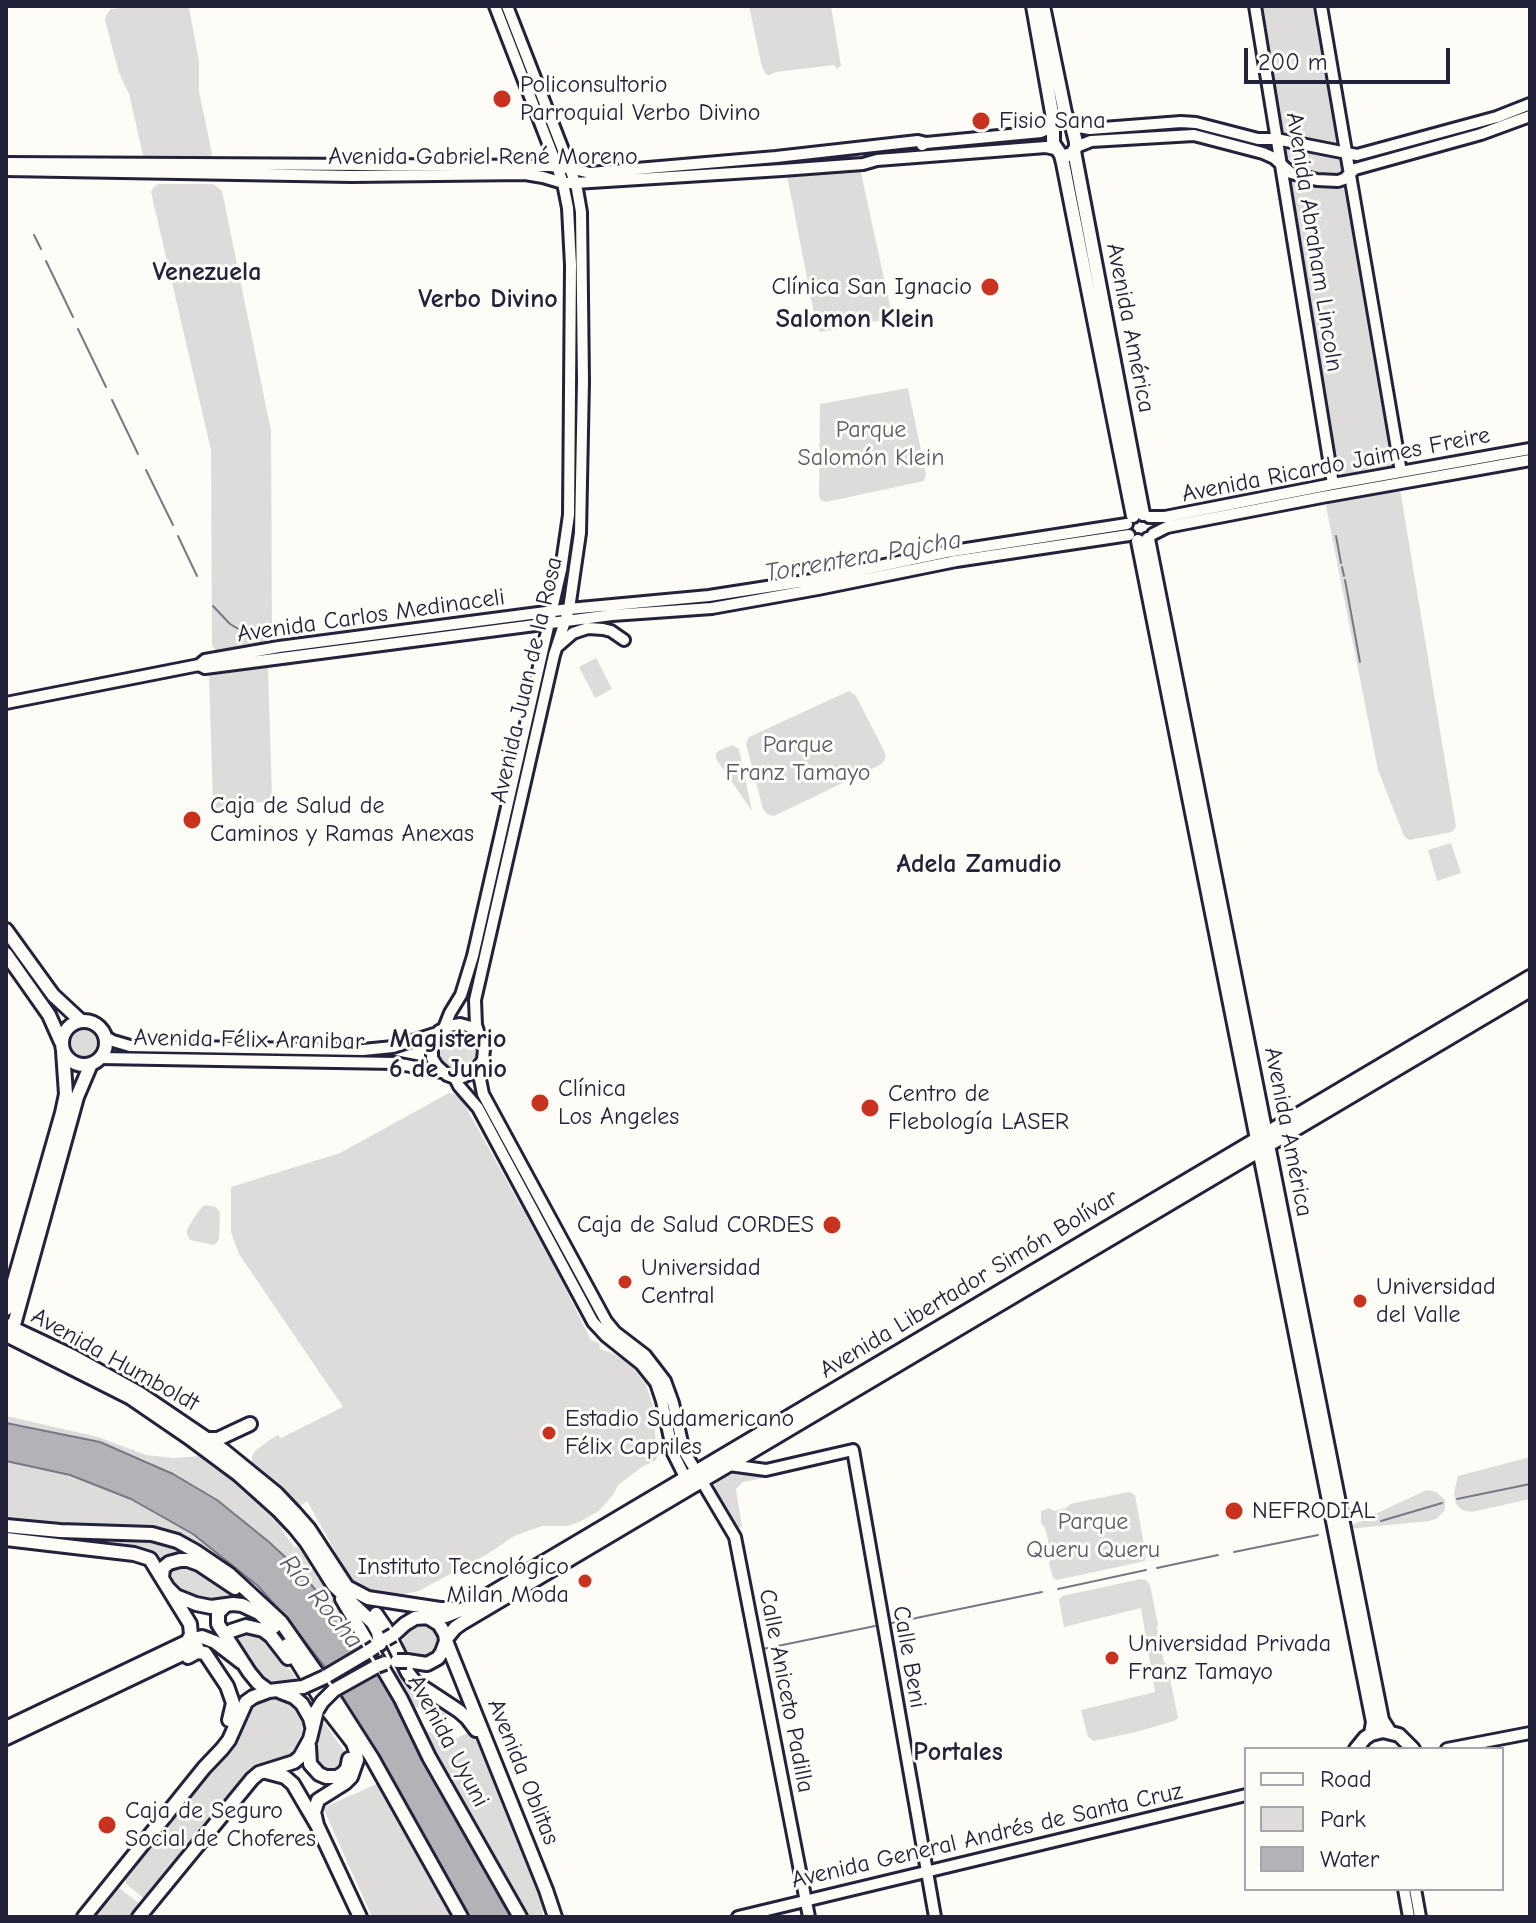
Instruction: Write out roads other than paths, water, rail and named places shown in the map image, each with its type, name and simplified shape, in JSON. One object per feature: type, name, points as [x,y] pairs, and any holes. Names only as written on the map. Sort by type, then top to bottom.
[{"type":"main road","name":"Avenida Juan de la Rosa","points":[[441,1030],[461,995],[470,970],[561,570],[569,515],[570,219],[563,183],[495,6]]},
{"type":"main road","name":"Avenida Juan de la Rosa","points":[[480,1035],[475,1017],[478,986],[554,655],[569,609],[580,533],[583,225],[570,168],[507,6]]},
{"type":"main road","points":[[1033,6],[1053,126],[1052,138],[1058,152],[1068,156],[1091,141],[1194,135],[1263,153],[1291,173],[1317,180],[1341,181],[1355,169],[1481,134],[1530,116]]},
{"type":"main road","points":[[1043,6],[1065,113],[1076,137],[1075,149]]},
{"type":"main road","name":"Avenida Abraham Lincoln","points":[[1255,6],[1333,484]]},
{"type":"main road","name":"Avenida Abraham Lincoln","points":[[1321,6],[1401,472]]},
{"type":"main road","points":[[1053,126],[1061,120],[1090,129],[1196,123],[1258,139],[1276,139],[1357,155],[1497,117],[1530,104]]},
{"type":"main road","name":"Avenida Gabriel René Moreno","points":[[6,163],[557,167],[590,173],[861,149],[919,147],[926,143],[1041,132],[1053,126]]},
{"type":"main road","name":"Avenida Gabriel René Moreno","points":[[6,170],[338,176],[525,174],[575,183],[863,164],[877,160],[1031,148],[1058,152]]},
{"type":"main road","name":"Avenida América","points":[[1075,149],[1140,527],[1262,1142],[1382,1720],[1389,1731]]},
{"type":"main road","name":"Avenida América","points":[[1058,152],[1261,1108],[1264,1178],[1373,1722],[1371,1734]]},
{"type":"main road","name":"Avenida Ricardo Jaimes Freire","points":[[1140,527],[1165,517],[1530,449]]},
{"type":"main road","name":"Avenida Ricardo Jaimes Freire","points":[[1140,527],[1167,527],[1530,460]]},
{"type":"main road","name":"Avenida Carlos Medinaceli","points":[[6,703],[264,649],[569,609],[705,597],[816,579],[947,552],[1140,527]]},
{"type":"main road","name":"Avenida Carlos Medinaceli","points":[[199,665],[205,668],[548,624],[712,608],[1140,527]]},
{"type":"main road","points":[[554,655],[565,638],[588,628],[611,631],[624,640],[625,625],[636,614]]},
{"type":"main road","points":[[6,930],[53,995],[81,1021]]},
{"type":"main road","points":[[6,954],[56,1028],[66,1083],[64,1104],[6,1309]]},
{"type":"main road","name":"Avenida Libertador Simón Bolívar","points":[[273,1691],[327,1676],[409,1620],[446,1616],[468,1607],[693,1480],[729,1465],[1235,1165],[1288,1120],[1530,977]]},
{"type":"main road","name":"Avenida Libertador Simón Bolívar","points":[[392,1664],[433,1662],[442,1652],[446,1640],[462,1623],[693,1480],[1262,1142],[1530,990]]},
{"type":"main road","points":[[8,1331],[77,1097],[95,1061],[105,1050],[104,1036],[97,1025],[81,1021],[73,1024],[65,1032],[62,1049],[67,1058],[82,1065],[95,1061]]},
{"type":"main road","points":[[598,1319],[483,1094],[480,1065],[484,1049],[480,1035],[463,1025],[455,1024],[441,1030],[432,1045],[434,1062],[478,1108],[598,1319],[645,1355],[665,1381],[693,1480]]},
{"type":"main road","name":"Avenida Félix Aranibar","points":[[104,1036],[130,1046],[363,1050],[393,1047],[441,1030]]},
{"type":"main road","name":"Avenida Félix Aranibar","points":[[95,1061],[395,1063],[449,1075]]},
{"type":"main road","points":[[449,1075],[470,1074],[480,1065]]},
{"type":"main road","points":[[1261,1108],[1273,1117],[1288,1120]]},
{"type":"main road","points":[[1235,1165],[1251,1166],[1264,1178]]},
{"type":"main road","name":"Avenida Humboldt","points":[[8,1331],[110,1376],[167,1411],[278,1510],[369,1618],[381,1642],[399,1634],[402,1653],[392,1664]]},
{"type":"main road","points":[[208,1439],[218,1439],[250,1424]]},
{"type":"main road","name":"Avenida Humboldt","points":[[191,1433],[208,1439],[277,1494],[309,1529],[341,1587]]},
{"type":"main road","name":"Calle Beni","points":[[729,1465],[766,1470],[853,1450],[935,1917]]},
{"type":"main road","name":"Calle Aniceto Padilla","points":[[693,1480],[732,1531],[737,1544],[809,1917]]},
{"type":"main road","points":[[6,1526],[152,1534],[186,1546],[212,1561],[244,1587],[281,1622],[353,1727],[461,1917]]},
{"type":"main road","points":[[6,1539],[141,1555],[150,1559],[190,1624],[192,1644]]},
{"type":"main road","points":[[259,1602],[188,1560],[169,1563],[163,1568],[165,1583],[176,1596],[211,1607],[242,1605],[268,1621],[293,1652],[304,1681]]},
{"type":"main road","points":[[341,1587],[368,1598],[440,1609],[468,1607]]},
{"type":"main road","points":[[341,1587],[373,1611],[415,1682],[467,1718],[485,1739]]},
{"type":"main road","name":"Avenida Uyuni","points":[[341,1587],[429,1757],[520,1917]]},
{"type":"main road","points":[[226,1605],[218,1613],[218,1624],[241,1662],[258,1683],[294,1697],[302,1704],[310,1718],[309,1761],[319,1774],[337,1777],[347,1769],[348,1750],[304,1681],[271,1636],[263,1630],[246,1626],[231,1631]]},
{"type":"main road","points":[[426,1617],[439,1624],[446,1640]]},
{"type":"main road","points":[[6,1738],[145,1672],[198,1638],[207,1638],[222,1646],[241,1662]]},
{"type":"main road","name":"Avenida Oblitas","points":[[446,1640],[546,1890],[555,1898],[562,1917]]},
{"type":"main road","points":[[6,1728],[192,1644]]},
{"type":"main road","points":[[84,1917],[204,1768],[222,1742],[233,1708],[227,1686],[211,1660],[202,1652],[152,1674],[145,1672]]},
{"type":"main road","points":[[139,1917],[252,1779],[259,1773],[294,1762],[305,1750],[323,1711],[322,1702],[336,1689],[392,1664]]},
{"type":"main road","points":[[204,1768],[229,1740],[246,1702],[260,1693],[273,1691]]},
{"type":"main road","points":[[317,1825],[314,1812],[318,1800],[351,1777],[357,1760],[353,1743],[323,1711]]},
{"type":"main road","points":[[1358,1747],[1371,1734],[1389,1731],[1405,1739],[1411,1747]]},
{"type":"main road","points":[[1457,1747],[1530,1733]]},
{"type":"main road","points":[[259,1773],[278,1774],[293,1784],[317,1825],[360,1917]]},
{"type":"main road","name":"Avenida General Andrés de Santa Cruz","points":[[738,1917],[1244,1795]]},
{"type":"main road","points":[[545,1917],[546,1890]]},
{"type":"main road","points":[[546,1890],[555,1917]]},
{"type":"main road","points":[[1404,1891],[1409,1917]]},
{"type":"main road","points":[[1415,1891],[1420,1917]]},
{"type":"water","name":"Río Rocha","points":[[6,1423],[100,1442],[173,1474],[217,1500],[299,1570],[361,1645],[514,1917],[466,1917],[325,1667],[258,1586],[193,1534],[131,1499],[70,1475],[6,1461]]},
{"type":"waterway","name":"Torrentera Pajcha","points":[[34,235],[41,249]]},
{"type":"waterway","name":"Torrentera Pajcha","points":[[46,261],[73,317]]},
{"type":"waterway","name":"Torrentera Pajcha","points":[[78,329],[106,387]]},
{"type":"waterway","name":"Torrentera Pajcha","points":[[112,400],[138,454]]},
{"type":"waterway","name":"Torrentera Pajcha","points":[[1476,464],[1530,455]]},
{"type":"waterway","name":"Torrentera Pajcha","points":[[146,470],[173,525]]},
{"type":"waterway","name":"Torrentera Pajcha","points":[[1161,523],[1348,487]]},
{"type":"waterway","name":"Torrentera Pajcha","points":[[998,550],[1119,531]]},
{"type":"waterway","name":"Torrentera Pajcha","points":[[178,536],[197,576]]},
{"type":"waterway","points":[[1336,536],[1341,563]]},
{"type":"waterway","points":[[1342,567],[1344,576]]},
{"type":"waterway","points":[[1345,580],[1360,662]]},
{"type":"waterway","name":"Torrentera Pajcha","points":[[631,609],[705,603],[772,592]]},
{"type":"waterway","name":"Torrentera Pajcha","points":[[213,606],[230,624],[257,640]]},
{"type":"waterway","name":"Torrentera Pajcha","points":[[575,614],[588,613]]},
{"type":"waterway","name":"Torrentera Pajcha","points":[[446,632],[540,618]]},
{"type":"waterway","name":"Torrentera Pajcha","points":[[370,641],[440,632]]},
{"type":"waterway","name":"Torrentera Pajcha","points":[[295,651],[354,643]]},
{"type":"waterway","points":[[1457,1499],[1530,1484]]},
{"type":"waterway","points":[[1381,1521],[1442,1503]]},
{"type":"waterway","points":[[1234,1552],[1318,1535]]},
{"type":"waterway","points":[[1157,1568],[1218,1555]]},
{"type":"waterway","points":[[1058,1589],[1146,1570]]},
{"type":"waterway","points":[[892,1623],[1042,1592]]},
{"type":"waterway","points":[[763,1649],[875,1626]]},
{"type":"place","name":"Policonsultorio Parroquial Verbo Divino","points":[[502,99]]},
{"type":"place","name":"Fisio Sana","points":[[981,121]]},
{"type":"place","name":"Clínica San Ignacio","points":[[990,287]]},
{"type":"place","name":"Caja de Salud de Caminos y Ramas Anexas","points":[[192,820]]},
{"type":"place","name":"Clínica Los Angeles","points":[[540,1103]]},
{"type":"place","name":"Centro de Flebología LASER","points":[[870,1108]]},
{"type":"place","name":"Caja de Salud CORDES","points":[[832,1225]]},
{"type":"place","name":"Universidad Central","points":[[625,1282]]},
{"type":"place","name":"Universidad del Valle","points":[[1360,1301]]},
{"type":"place","name":"Estadio Sudamericano Félix Capriles","points":[[549,1433]]},
{"type":"place","name":"NEFRODIAL","points":[[1234,1511]]},
{"type":"place","name":"Instituto Tecnológico Milan Moda","points":[[585,1581]]},
{"type":"place","name":"Universidad Privada Franz Tamayo","points":[[1112,1658]]},
{"type":"place","name":"Caja de Seguro Social de Choferes","points":[[107,1825]]},
{"type":"district","name":"Venezuela","points":[[207,273]]},
{"type":"district","name":"Verbo Divino","points":[[488,300]]},
{"type":"district","name":"Salomon Klein","points":[[855,320]]},
{"type":"district","name":"Adela Zamudio","points":[[979,865]]},
{"type":"district","name":"Magisterio 6 de Junio","points":[[448,1055]]},
{"type":"district","name":"Portales","points":[[958,1753]]},
{"type":"park label","name":"Parque Salomón Klein","points":[[871,444]]},
{"type":"park label","name":"Parque Franz Tamayo","points":[[798,759]]},
{"type":"park label","name":"Parque Queru Queru","points":[[1093,1536]]}]
